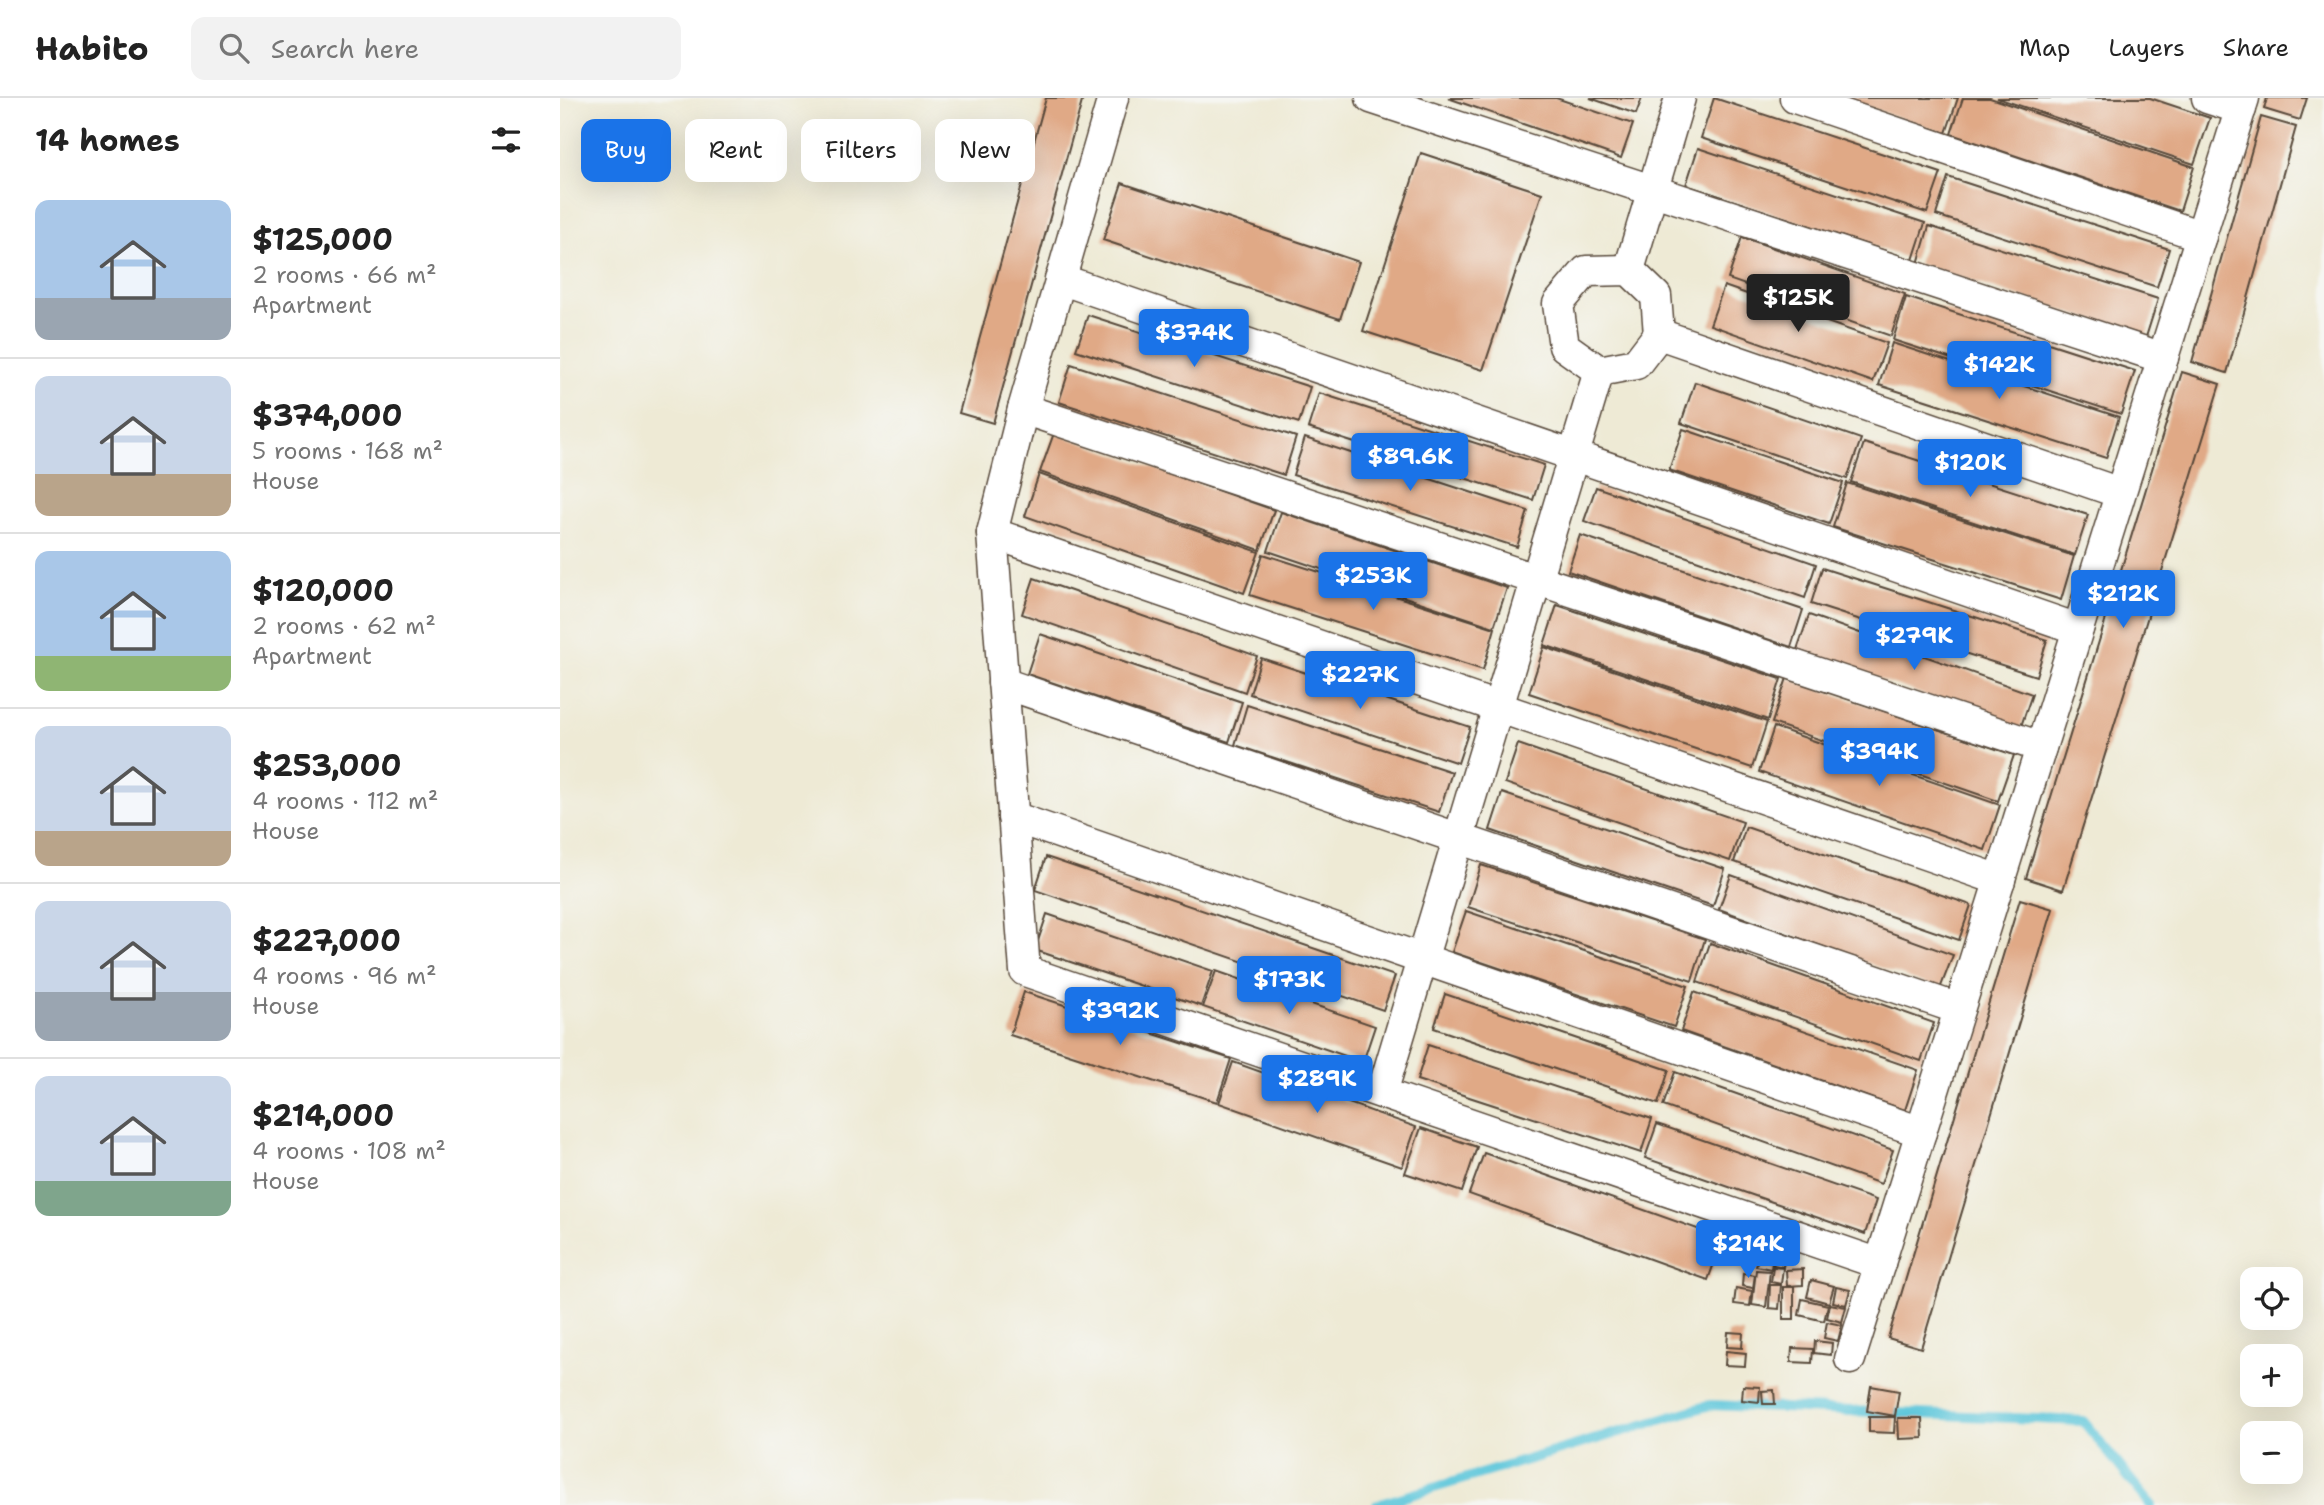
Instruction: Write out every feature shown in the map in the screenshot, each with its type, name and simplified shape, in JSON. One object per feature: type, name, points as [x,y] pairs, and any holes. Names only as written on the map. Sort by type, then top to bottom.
[{"type":"street","points":[[1113,98],[1023,409],[992,533],[1025,971],[1880,1264]]},
{"type":"street","points":[[1371,98],[2163,358]]},
{"type":"street","points":[[1629,270],[1680,98]]},
{"type":"street","points":[[1795,98],[2201,236]]},
{"type":"street","points":[[1850,1359],[2242,104],[2207,98]]},
{"type":"street","points":[[1629,270],[1656,296],[1659,334],[1636,364],[1599,371],[1564,346],[1558,304],[1586,271],[1629,270]]},
{"type":"street","points":[[1060,279],[2078,629]]},
{"type":"street","points":[[1659,334],[2120,494]]},
{"type":"street","points":[[1382,1093],[1599,371]]},
{"type":"street","points":[[1023,409],[2041,747]]},
{"type":"street","points":[[992,533],[2000,880]]},
{"type":"street","points":[[1003,683],[1959,1009]]},
{"type":"street","points":[[1013,817],[1921,1132]]},
{"type":"building","points":[[1046,98],[1083,98],[993,423],[959,413],[1023,182],[1035,182],[1035,138]]},
{"type":"building","points":[[1448,98],[1556,98],[1633,124],[1621,158]]},
{"type":"building","points":[[1590,98],[1642,98],[1636,114]]},
{"type":"building","points":[[1714,98],[1941,173],[1927,213],[1701,138]]},
{"type":"building","points":[[1840,98],[1958,98],[1946,133]]},
{"type":"building","points":[[1963,98],[1990,98],[2194,167],[2180,211],[1951,134]]},
{"type":"building","points":[[1997,98],[2150,98],[2210,118],[2194,164]]},
{"type":"building","points":[[2267,98],[2307,98],[2300,120],[2264,109]]},
{"type":"building","points":[[2261,117],[2296,127],[2227,373],[2192,362]]},
{"type":"building","points":[[1698,148],[1925,223],[1913,260],[1686,185]]},
{"type":"building","points":[[1421,153],[1542,193],[1483,370],[1363,331]]},
{"type":"building","points":[[1948,177],[2169,249],[2157,287],[1936,215]]},
{"type":"building","points":[[1122,183],[1359,262],[1340,319],[1103,240]]},
{"type":"building","points":[[1929,226],[2158,299],[2146,337],[1918,264]]},
{"type":"building","points":[[1742,237],[1905,294],[1891,336],[1728,279]]},
{"type":"building","points":[[1724,286],[1887,343],[1873,382],[1710,325]]},
{"type":"building","points":[[1906,297],[2135,371],[2121,414],[1893,340]]},
{"type":"building","points":[[1088,315],[1310,387],[1299,423],[1076,350]]},
{"type":"building","points":[[1892,343],[2119,417],[2106,458],[1879,385]]},
{"type":"building","points":[[1071,364],[1296,437],[1284,475],[1059,402]]},
{"type":"building","points":[[2182,372],[2220,384],[2063,890],[2026,878]]},
{"type":"building","points":[[1695,382],[1861,439],[1847,479],[1681,423]]},
{"type":"building","points":[[1319,393],[1544,465],[1533,500],[1308,428]]},
{"type":"building","points":[[1683,429],[1843,483],[1829,524],[1669,470]]},
{"type":"building","points":[[1054,433],[1274,510],[1260,550],[1040,472]]},
{"type":"building","points":[[1305,438],[1528,511],[1517,547],[1293,475]]},
{"type":"building","points":[[1864,443],[2088,515],[2075,555],[1851,482]]},
{"type":"building","points":[[1039,474],[1259,552],[1244,593],[1025,516]]},
{"type":"building","points":[[1847,483],[2074,556],[2061,600],[1833,527]]},
{"type":"building","points":[[1596,487],[1816,564],[1805,598],[1584,521]]},
{"type":"building","points":[[1281,512],[1507,588],[1494,627],[1268,551]]},
{"type":"building","points":[[1580,535],[1803,610],[1791,647],[1568,571]]},
{"type":"building","points":[[1263,554],[1495,628],[1483,670],[1250,595]]},
{"type":"building","points":[[1822,568],[2047,640],[2036,676],[1811,604]]},
{"type":"building","points":[[1034,578],[1257,656],[1245,692],[1022,614]]},
{"type":"building","points":[[1557,605],[1781,679],[1768,720],[1544,645]]},
{"type":"building","points":[[1809,615],[2032,694],[2020,729],[1797,650]]},
{"type":"building","points":[[1040,634],[1242,702],[1229,742],[1027,674]]},
{"type":"building","points":[[1544,647],[1767,722],[1752,768],[1529,693]]},
{"type":"building","points":[[1261,658],[1470,727],[1458,763],[1250,694]]},
{"type":"building","points":[[1787,678],[2014,755],[1998,801],[1772,723]]},
{"type":"building","points":[[1247,705],[1452,772],[1439,812],[1235,745]]},
{"type":"building","points":[[1774,727],[2000,805],[1985,850],[1759,772]]},
{"type":"building","points":[[1518,744],[1743,822],[1730,861],[1505,783]]},
{"type":"building","points":[[1502,793],[1725,869],[1713,906],[1490,830]]},
{"type":"building","points":[[1746,827],[1971,905],[1959,940],[1734,862]]},
{"type":"building","points":[[1046,857],[1395,976],[1383,1010],[1035,890]]},
{"type":"building","points":[[1481,865],[1705,939],[1692,981],[1468,907]]},
{"type":"building","points":[[1731,875],[1953,955],[1940,989],[1719,909]]},
{"type":"building","points":[[2020,899],[2053,909],[1921,1348],[1888,1338]]},
{"type":"building","points":[[1466,911],[1688,986],[1674,1027],[1452,952]]},
{"type":"building","points":[[1047,914],[1213,971],[1201,1006],[1035,950]]},
{"type":"building","points":[[1710,943],[1934,1023],[1921,1061],[1697,982]]},
{"type":"building","points":[[1216,971],[1375,1026],[1363,1062],[1203,1007]]},
{"type":"building","points":[[1024,992],[1231,1059],[1217,1102],[1010,1035]]},
{"type":"building","points":[[1694,992],[1918,1070],[1905,1110],[1681,1031]]},
{"type":"building","points":[[1445,994],[1669,1070],[1658,1104],[1434,1028]]},
{"type":"building","points":[[1428,1045],[1652,1119],[1641,1153],[1417,1080]]},
{"type":"building","points":[[1233,1062],[1416,1127],[1402,1167],[1219,1103]]},
{"type":"building","points":[[1675,1072],[1893,1150],[1881,1184],[1663,1106]]},
{"type":"building","points":[[1657,1124],[1876,1200],[1865,1234],[1645,1158]]},
{"type":"building","points":[[1421,1128],[1477,1147],[1462,1192],[1405,1173]]},
{"type":"building","points":[[1484,1153],[1723,1238],[1708,1280],[1469,1194]]},
{"type":"building","points":[[1759,1253],[1773,1255],[1771,1269],[1756,1266]]},
{"type":"building","points":[[1776,1255],[1785,1257],[1783,1267],[1773,1265]]},
{"type":"building","points":[[1773,1267],[1783,1268],[1781,1284],[1771,1282]]},
{"type":"building","points":[[1803,1269],[1803,1285],[1787,1286],[1786,1270]]},
{"type":"building","points":[[1756,1270],[1770,1271],[1766,1307],[1752,1305]]},
{"type":"building","points":[[1743,1273],[1755,1275],[1753,1288],[1742,1286]]},
{"type":"building","points":[[1811,1280],[1834,1286],[1829,1303],[1807,1297]]},
{"type":"building","points":[[1770,1285],[1781,1285],[1779,1309],[1769,1308]]},
{"type":"building","points":[[1783,1287],[1794,1287],[1794,1319],[1783,1319]]},
{"type":"building","points":[[1836,1287],[1850,1290],[1846,1305],[1833,1302]]},
{"type":"building","points":[[1736,1288],[1752,1291],[1750,1306],[1734,1304]]},
{"type":"building","points":[[1802,1299],[1828,1305],[1824,1321],[1799,1315]]},
{"type":"building","points":[[1830,1304],[1846,1307],[1842,1322],[1827,1318]]},
{"type":"building","points":[[1827,1322],[1842,1325],[1838,1341],[1824,1338]]},
{"type":"building","points":[[1728,1332],[1743,1333],[1742,1348],[1727,1347]]},
{"type":"building","points":[[1815,1341],[1832,1343],[1831,1355],[1814,1353]]},
{"type":"building","points":[[1792,1348],[1813,1349],[1812,1363],[1791,1362]]},
{"type":"building","points":[[1726,1351],[1746,1353],[1745,1366],[1725,1365]]},
{"type":"building","points":[[1743,1386],[1760,1387],[1759,1402],[1742,1400]]},
{"type":"building","points":[[1871,1386],[1899,1391],[1895,1416],[1867,1411]]},
{"type":"building","points":[[1774,1390],[1775,1404],[1763,1404],[1762,1391]]},
{"type":"building","points":[[1869,1417],[1895,1417],[1894,1433],[1869,1432]]},
{"type":"building","points":[[1898,1418],[1922,1418],[1923,1438],[1899,1439]]},
{"type":"waterway","points":[[1377,1505],[1710,1405],[2083,1421],[2151,1505]]}]
